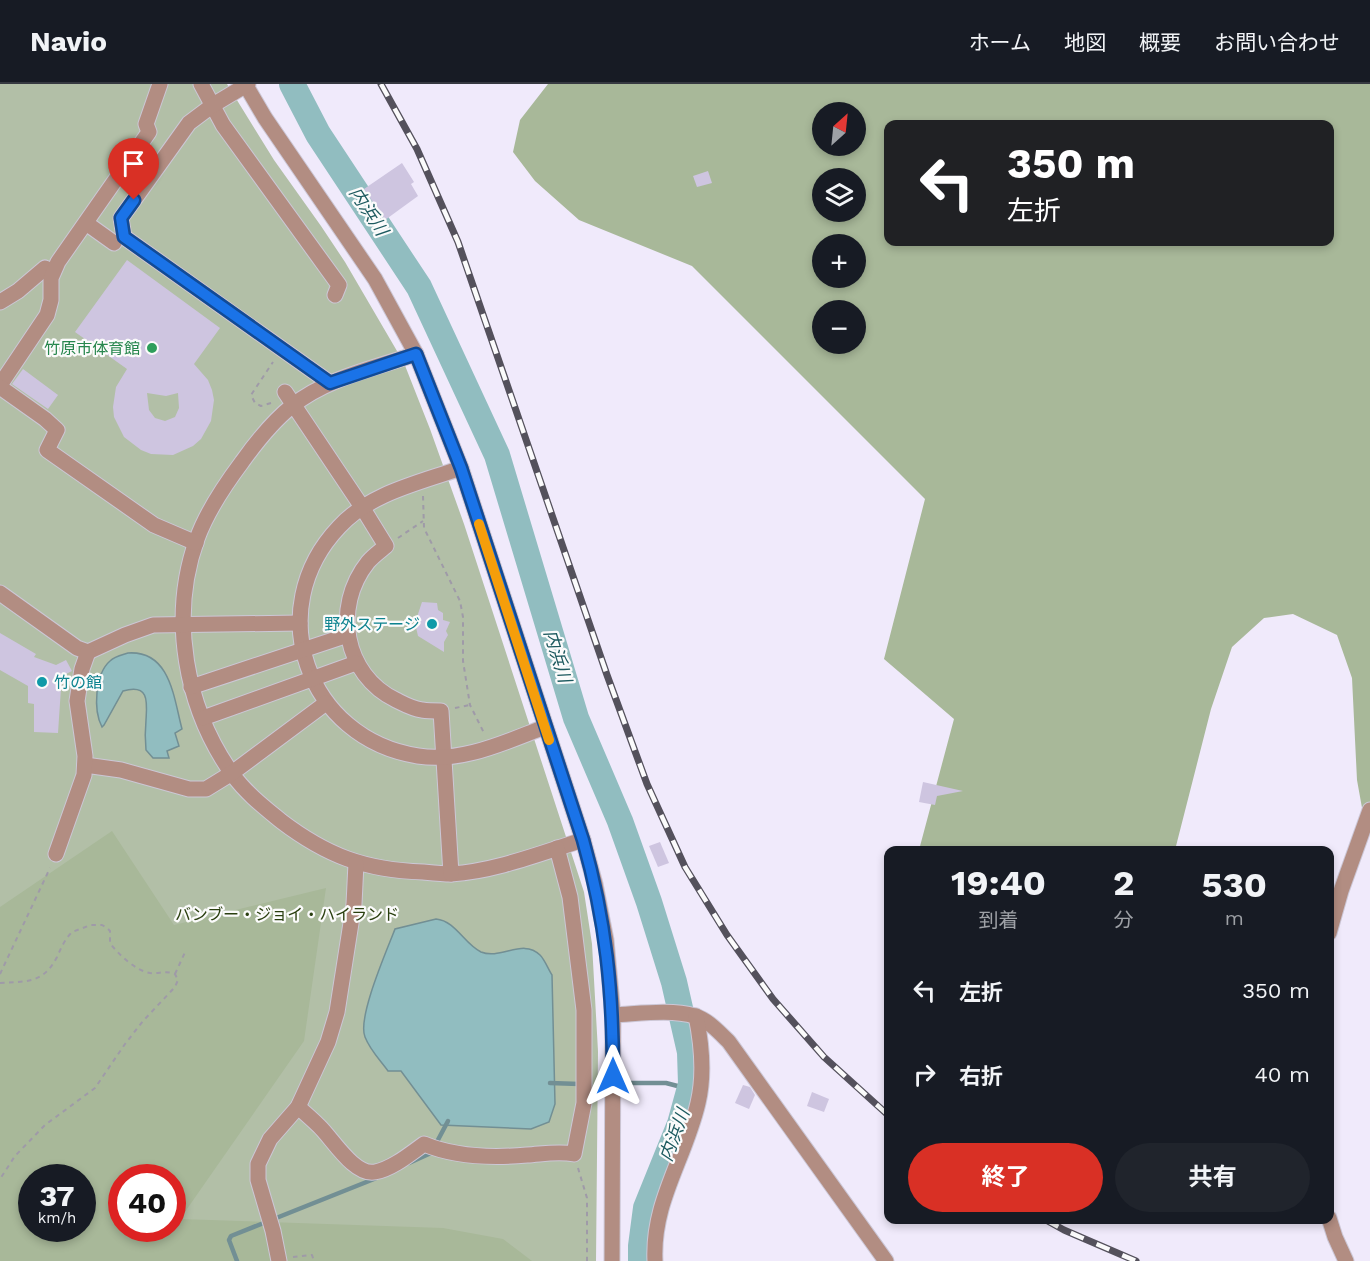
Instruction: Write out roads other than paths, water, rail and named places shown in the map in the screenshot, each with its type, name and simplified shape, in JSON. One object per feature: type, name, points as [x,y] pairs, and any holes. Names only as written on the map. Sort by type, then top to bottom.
[{"type":"street","points":[[160,84],[146,124],[149,132],[52,272],[51,300],[47,315],[0,386],[57,429],[46,450],[154,525],[196,543]]},
{"type":"street","points":[[201,84],[228,133],[339,285],[335,295]]},
{"type":"street","points":[[330,383],[124,237],[121,218],[185,128],[196,116],[247,85],[265,118],[375,279],[416,354],[461,468],[583,840],[595,884],[606,940],[613,1015],[612,1261]]},
{"type":"street","points":[[86,223],[114,243]]},
{"type":"street","points":[[0,302],[18,291],[45,268],[52,272]]},
{"type":"street","points":[[416,354],[290,398],[224,486],[196,543],[187,579],[184,626],[191,687],[211,738],[232,773],[260,805],[296,832],[356,864],[403,872],[451,874],[558,853],[583,840]]},
{"type":"street","points":[[290,398],[386,546],[370,560],[355,585],[348,609],[348,635],[356,663],[367,679],[381,692],[413,708],[441,711],[451,874]]},
{"type":"street","points":[[461,468],[391,492],[362,507],[339,527],[318,555],[306,579],[301,600],[300,623],[303,650],[312,679],[326,703],[350,727],[383,746],[417,756],[445,758],[490,747],[545,727]]},
{"type":"street","points":[[0,593],[77,648],[88,652],[153,625],[300,623]]},
{"type":"street","points":[[191,687],[348,635]]},
{"type":"street","points":[[56,854],[84,775],[85,765],[77,700],[82,669],[88,652]]},
{"type":"street","points":[[202,718],[356,663]]},
{"type":"street","points":[[85,765],[121,770],[200,790],[219,782],[326,703]]},
{"type":"street","points":[[1334,916],[1370,810]]},
{"type":"street","points":[[298,1107],[320,1126],[355,1165],[364,1171],[374,1173],[424,1144],[443,1152],[469,1154],[526,1155],[564,1152],[574,1154],[584,1103],[584,1010],[570,897],[558,853]]},
{"type":"street","points":[[279,1260],[258,1180],[258,1164],[270,1138],[298,1107],[321,1058],[334,1022],[354,904],[356,864]]},
{"type":"street","points":[[613,1015],[685,1015],[713,1026],[729,1042],[886,1261]]},
{"type":"street","points":[[655,1261],[654,1234],[661,1207],[692,1126],[699,1101],[702,1045],[685,1015]]},
{"type":"street","points":[[1331,1224],[1346,1261]]},
{"type":"waterway","name":"内浜川","points":[[292,84],[318,134],[419,287],[497,455],[576,718],[620,821],[674,982],[690,1052],[691,1084],[680,1124],[646,1208],[641,1261]]},
{"type":"waterway","points":[[550,1083],[579,1084]]},
{"type":"waterway","points":[[626,1083],[666,1083],[689,1089]]},
{"type":"waterway","points":[[409,1163],[431,1153],[448,1121]]},
{"type":"waterway","points":[[237,1261],[229,1240],[231,1236],[379,1177]]},
{"type":"railway","points":[[381,84],[417,149],[458,242],[607,675],[647,784],[685,867],[727,935],[773,999],[824,1057],[884,1111]]},
{"type":"railway","points":[[1053,1224],[1136,1261]]},
{"type":"place","name":"竹原市体育館","points":[[152,348]]},
{"type":"place","name":"野外ステージ","points":[[432,624]]},
{"type":"place","name":"竹の館","points":[[42,682]]},
{"type":"park label","name":"バンブー・ジョイ・ハイランド","points":[[287,914]]}]
